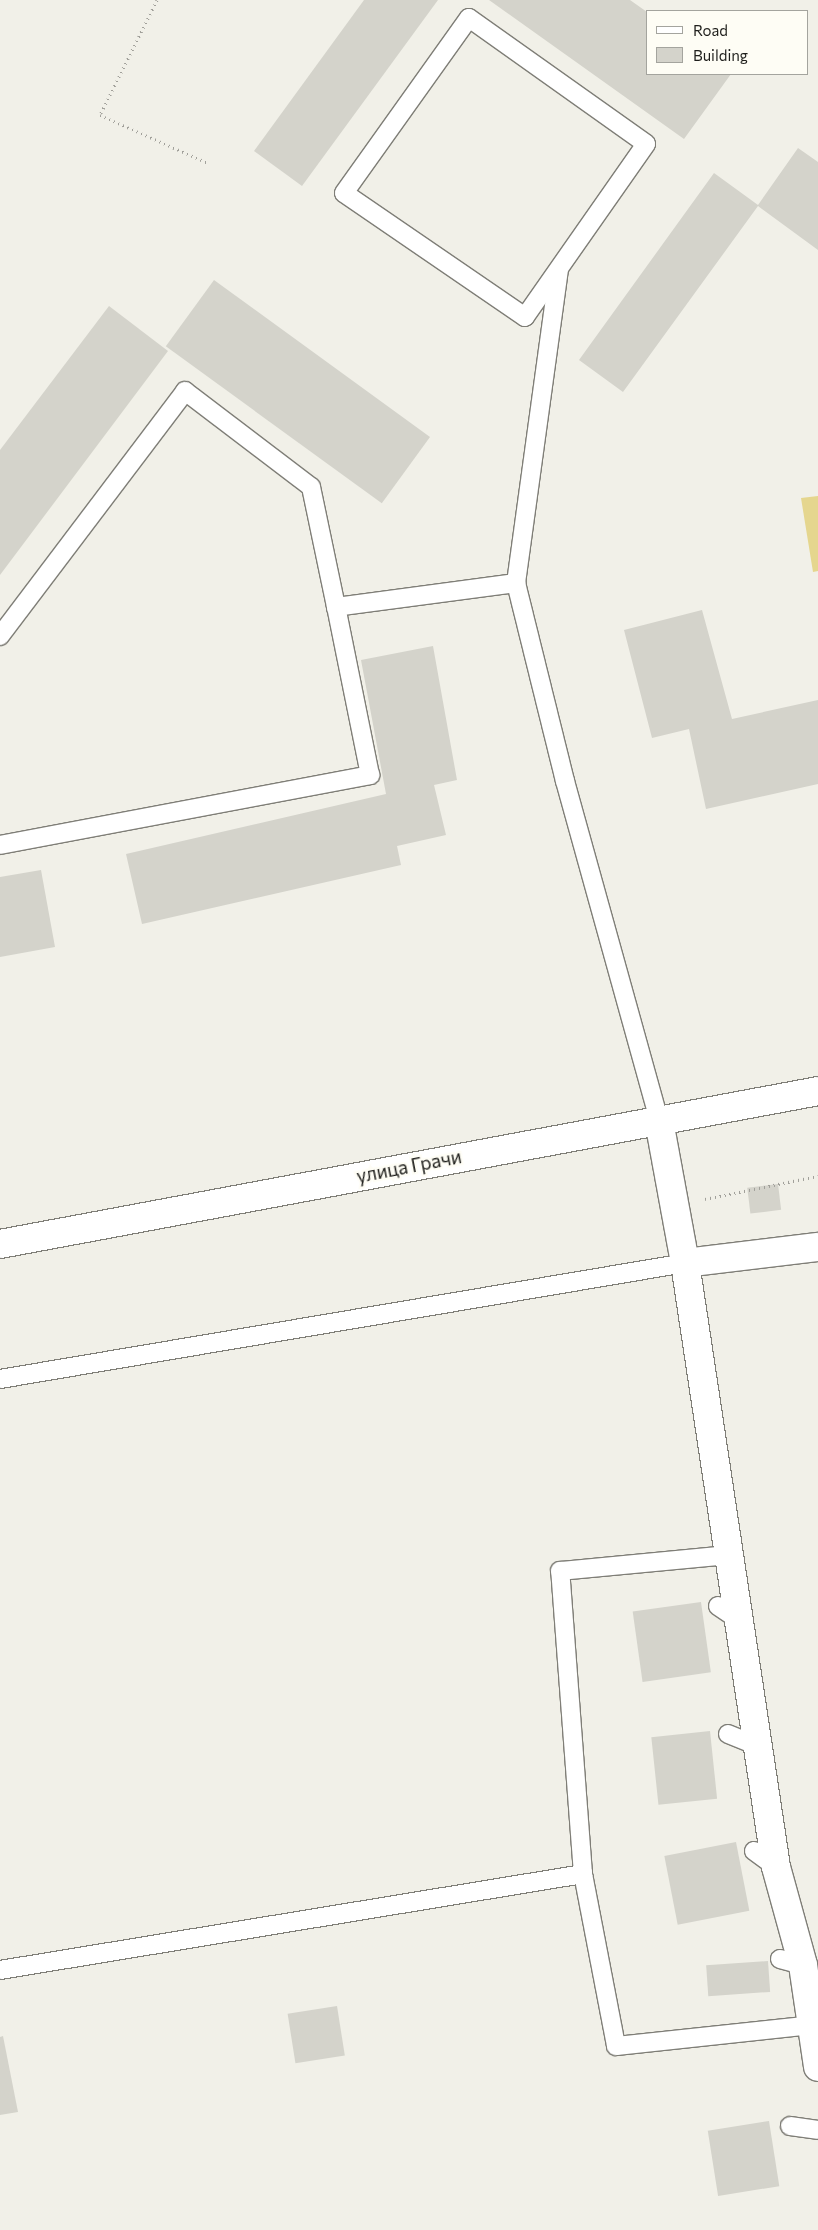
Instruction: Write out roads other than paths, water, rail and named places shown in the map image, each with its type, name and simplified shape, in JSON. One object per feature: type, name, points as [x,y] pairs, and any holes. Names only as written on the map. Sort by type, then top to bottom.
[{"type":"street","name":"улица Грачи","points":[[0,1244],[818,1091]]},
{"type":"street","points":[[659,1121],[685,1263],[730,1555],[729,1613],[758,1746],[791,1962],[812,2025],[818,2067]]},
{"type":"street","points":[[685,1263],[818,1247]]},
{"type":"lane","points":[[559,269],[525,317],[344,192],[469,18],[646,144],[559,269],[516,583],[565,781],[659,1121]]},
{"type":"lane","points":[[0,636],[185,391],[311,487],[370,775],[0,845]]},
{"type":"lane","points":[[336,607],[516,583]]},
{"type":"lane","points":[[0,1379],[685,1263]]},
{"type":"lane","points":[[730,1555],[560,1570],[583,1874],[616,2046],[812,2025]]},
{"type":"lane","points":[[728,1734],[758,1746]]},
{"type":"lane","points":[[754,1851],[776,1866]]},
{"type":"lane","points":[[0,1970],[583,1874]]},
{"type":"lane","points":[[790,2126],[818,2130]]}]
